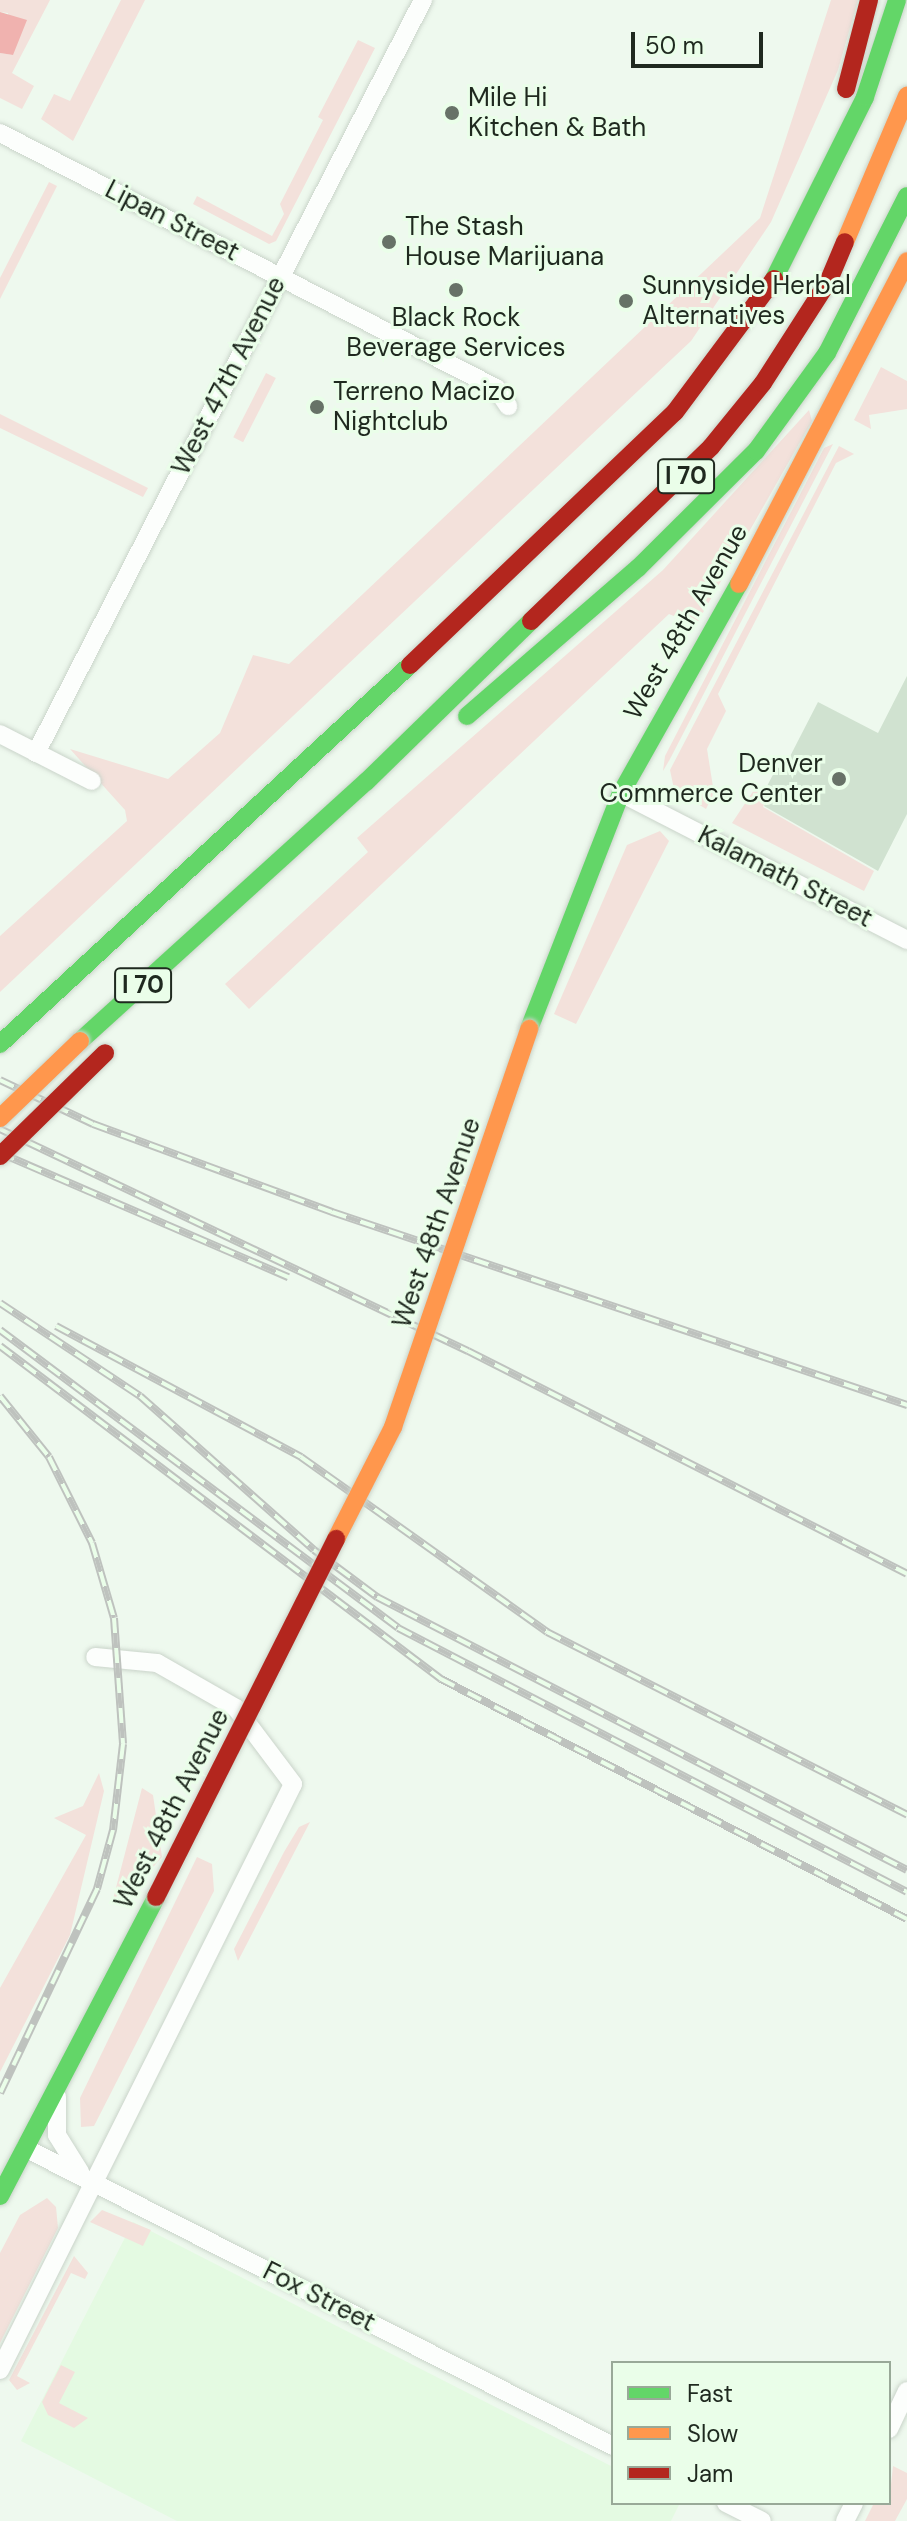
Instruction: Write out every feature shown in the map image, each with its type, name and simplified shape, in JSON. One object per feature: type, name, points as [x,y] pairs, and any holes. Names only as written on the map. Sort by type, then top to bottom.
[{"type":"main road","points":[[786,262],[834,127],[869,0]]},
{"type":"main road","name":"I 70","points":[[0,1042],[586,503],[703,378],[786,262],[865,97],[897,0]]},
{"type":"main road","name":"I 70","points":[[0,1118],[80,1041],[366,782],[656,507],[737,416],[829,280],[907,96]]},
{"type":"main road","points":[[366,782],[463,719],[638,568],[740,469],[827,353],[907,196]]},
{"type":"main road","name":"West 48th Avenue","points":[[0,2196],[156,1897],[393,1427],[529,1029],[621,793],[740,582],[907,261]]},
{"type":"main road","points":[[0,1156],[115,1040],[206,929]]},
{"type":"street","name":"West 47th Avenue","points":[[36,753],[423,0]]},
{"type":"street","name":"Lipan Street","points":[[0,133],[496,388],[508,406]]},
{"type":"street","points":[[0,734],[92,781]]},
{"type":"street","name":"Kalamath Street","points":[[621,793],[907,940]]},
{"type":"street","points":[[0,2370],[293,1784],[236,1708],[157,1663],[95,1657]]},
{"type":"street","points":[[60,2080],[57,2135],[69,2160],[92,2181]]},
{"type":"street","name":"Fox Street","points":[[25,2148],[611,2445]]},
{"type":"street","points":[[891,2425],[907,2391]]},
{"type":"street","points":[[730,2505],[762,2521]]},
{"type":"shaded area","points":[[0,0],[50,0],[12,73],[34,86],[22,109],[0,98],[0,53],[13,55],[8,13],[0,12]]},
{"type":"shaded area","points":[[121,0],[145,0],[73,141],[41,119],[54,94],[70,101]]},
{"type":"shaded area","points":[[831,0],[858,0],[838,70],[771,222],[691,341],[0,992],[0,936],[127,821],[125,810],[70,749],[168,779],[220,733],[253,655],[289,664],[760,218]]},
{"type":"shaded area","points":[[0,12],[27,20],[13,55],[0,53]]},
{"type":"shaded area","points":[[358,40],[375,48],[276,241],[269,244],[193,204],[197,196],[272,236],[284,214],[280,204],[323,120],[318,117]]},
{"type":"shaded area","points":[[49,182],[57,186],[0,299],[0,278]]},
{"type":"shaded area","points":[[881,367],[907,381],[907,409],[869,415],[871,429],[854,420]]},
{"type":"shaded area","points":[[266,373],[276,378],[243,442],[233,437]]},
{"type":"shaded area","points":[[809,410],[812,421],[696,625],[669,614],[249,1009],[225,984],[368,852],[357,838],[663,570]]},
{"type":"shaded area","points":[[0,414],[148,488],[143,497],[0,428]]},
{"type":"shaded area","points":[[833,444],[663,771],[665,756],[824,448]]},
{"type":"shaded area","points":[[839,446],[854,454],[836,463],[718,694],[726,711],[707,749],[714,793],[706,809],[674,789],[670,770]]},
{"type":"shaded area","points":[[756,787],[769,793],[763,807],[874,871],[864,891],[732,823]]},
{"type":"shaded area","points":[[660,831],[669,841],[576,1024],[554,1014],[627,845]]},
{"type":"shaded area","points":[[99,1773],[104,1791],[70,1935],[0,2072],[0,1988],[86,1835],[54,1818],[83,1806]]},
{"type":"shaded area","points":[[142,1788],[153,1795],[162,1857],[146,1875],[128,1880],[112,1903]]},
{"type":"shaded area","points":[[310,1822],[238,1961],[234,1949],[284,1852],[299,1827]]},
{"type":"shaded area","points":[[197,1857],[212,1864],[214,1891],[94,2126],[81,2127],[80,2098]]},
{"type":"shaded area","points":[[47,2198],[56,2207],[58,2228],[0,2343],[0,2253],[20,2215]]},
{"type":"shaded area","points":[[102,2210],[151,2230],[143,2246],[90,2222]]},
{"type":"shaded area","points":[[133,2222],[611,2466],[611,2505],[679,2505],[671,2521],[177,2521],[21,2441]]},
{"type":"shaded area","points":[[74,2256],[88,2273],[85,2279],[71,2273],[17,2376],[30,2383],[17,2390],[9,2380]]},
{"type":"shaded area","points":[[61,2365],[75,2372],[59,2403],[88,2418],[74,2428],[48,2415],[42,2402]]},
{"type":"shaded area","points":[[893,2466],[907,2473],[907,2499],[895,2521],[865,2521],[873,2505],[891,2505]]},
{"type":"building","name":"Denver Commerce Center","points":[[907,676],[907,814],[878,871],[764,806],[772,791],[766,788],[777,767],[783,770],[818,702],[878,733]]},
{"type":"railway","points":[[0,1080],[93,1124],[332,1212],[907,1405]]},
{"type":"railway","points":[[0,1129],[468,1351],[907,1574]]},
{"type":"railway","points":[[0,1153],[288,1277]]},
{"type":"railway","points":[[0,1303],[140,1396],[314,1550],[377,1597],[907,1870]]},
{"type":"railway","points":[[56,1326],[301,1457],[547,1632],[907,1815]]},
{"type":"railway","points":[[0,1330],[398,1628],[907,1892]]},
{"type":"railway","points":[[0,1346],[441,1679],[907,1919]]},
{"type":"railway","points":[[0,1396],[49,1457],[92,1543],[114,1618],[123,1744],[113,1830],[97,1889],[0,2093]]},
{"type":"traffic: fast","points":[[774,279],[865,97],[897,0]]},
{"type":"traffic: fast","points":[[467,716],[638,568],[756,451],[827,353],[907,196]]},
{"type":"traffic: fast","points":[[529,1029],[621,793],[739,584]]},
{"type":"traffic: fast","points":[[80,1041],[366,782],[531,621]]},
{"type":"traffic: fast","points":[[0,1044],[410,665]]},
{"type":"traffic: fast","points":[[0,2196],[156,1897]]},
{"type":"traffic: slow","points":[[845,242],[907,96]]},
{"type":"traffic: slow","points":[[739,584],[907,261]]},
{"type":"traffic: slow","points":[[336,1539],[393,1427],[529,1029]]},
{"type":"traffic: slow","points":[[0,1118],[80,1041]]},
{"type":"traffic: jam","points":[[846,89],[869,0]]},
{"type":"traffic: jam","points":[[531,621],[711,447],[763,383],[829,280],[845,242]]},
{"type":"traffic: jam","points":[[410,665],[675,412],[774,279]]},
{"type":"traffic: jam","points":[[0,1156],[105,1053]]},
{"type":"traffic: jam","points":[[156,1897],[336,1539]]},
{"type":"place","name":"Mile Hi Kitchen & Bath","points":[[452,113]]},
{"type":"place","name":"The Stash House Marijuana","points":[[389,242]]},
{"type":"place","name":"Black Rock Beverage Services","points":[[456,290]]},
{"type":"place","name":"Sunnyside Herbal Alternatives","points":[[626,301]]},
{"type":"place","name":"Terreno Macizo Nightclub","points":[[317,407]]},
{"type":"place","name":"Denver Commerce Center","points":[[839,779]]}]
